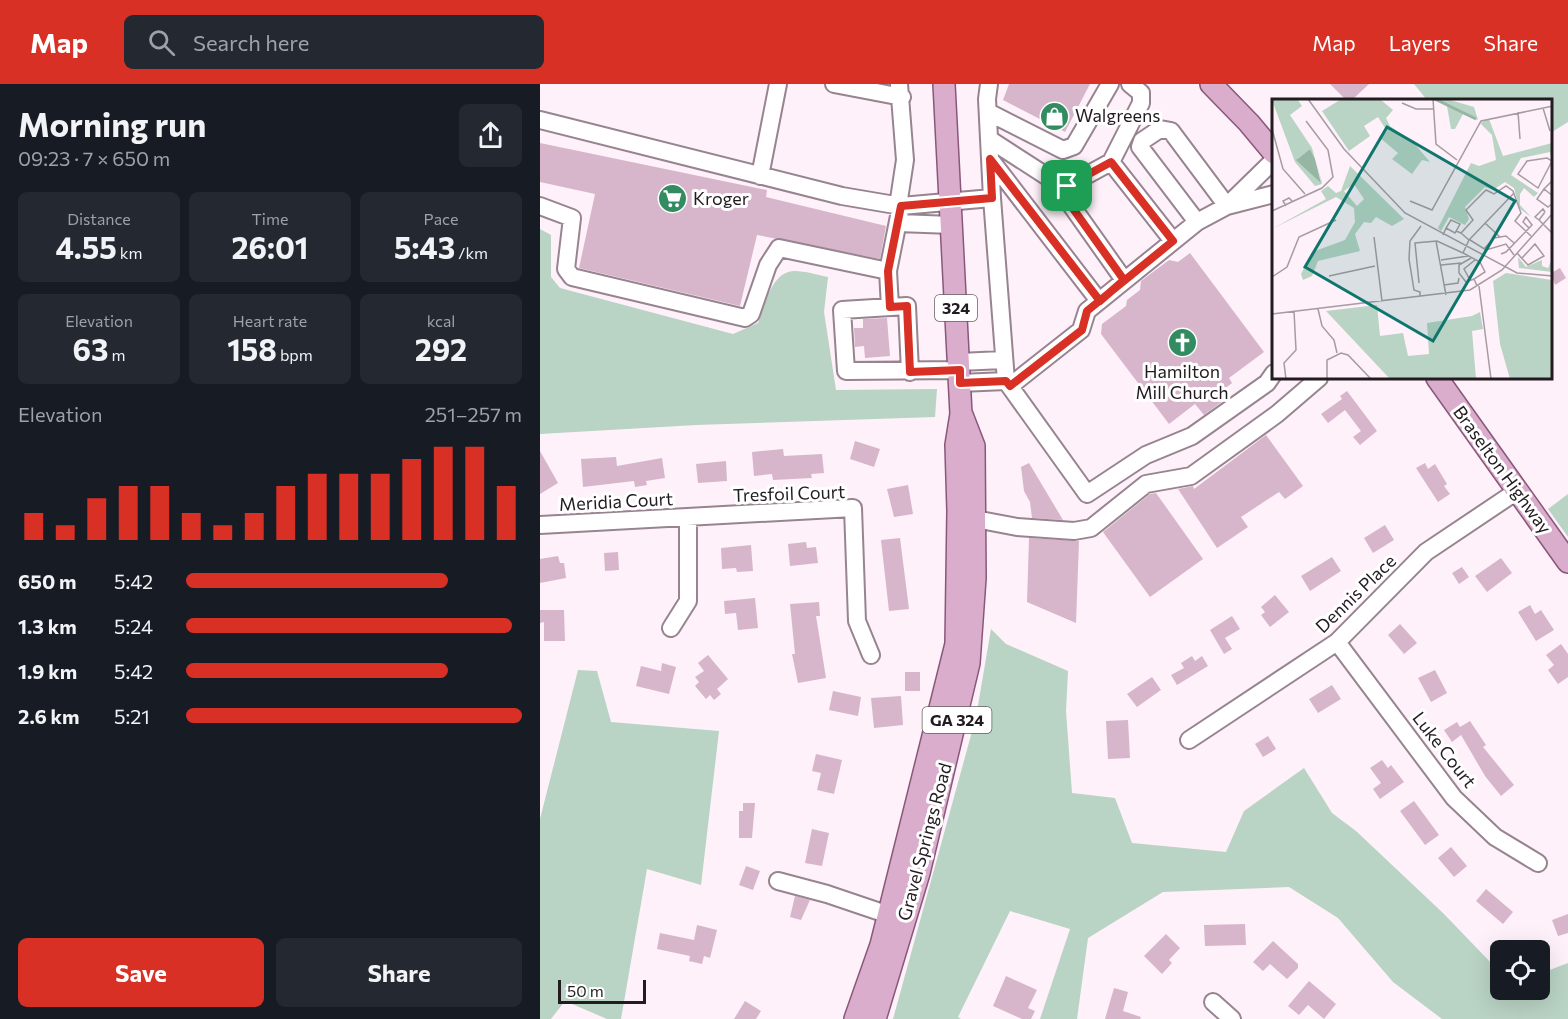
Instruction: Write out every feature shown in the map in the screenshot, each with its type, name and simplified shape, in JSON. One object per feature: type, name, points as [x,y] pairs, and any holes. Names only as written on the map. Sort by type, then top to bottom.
[{"type":"main road","name":"Gravel Springs Road","points":[[855,1019],[889,915],[956,644],[958,511],[956,445],[961,414],[944,84]]},
{"type":"main road","points":[[1211,84],[1250,123],[1272,150]]},
{"type":"main road","name":"Braselton Highway","points":[[1438,380],[1568,562]]},
{"type":"main road","name":"Gravel Springs Road","points":[[875,1019],[919,873],[969,663],[975,578],[974,446],[961,414]]},
{"type":"street","points":[[760,176],[778,84]]},
{"type":"street","points":[[834,84],[901,90],[904,160],[898,224],[888,271],[890,307]]},
{"type":"street","points":[[989,84],[992,198],[1004,360],[1008,384],[1087,494],[1146,455],[1192,436],[1267,383],[1272,376]]},
{"type":"street","points":[[988,112],[1063,150],[1074,146],[1110,84]]},
{"type":"street","points":[[989,139],[1054,182],[1067,186],[1111,162],[1141,103],[1141,93],[1130,84]]},
{"type":"street","points":[[540,120],[842,196],[899,206],[992,198]]},
{"type":"street","points":[[1141,144],[1160,129],[1171,131],[1227,206]]},
{"type":"street","points":[[1126,132],[1141,144],[1197,222]]},
{"type":"street","points":[[990,159],[1100,301]]},
{"type":"street","points":[[1111,162],[1173,241]]},
{"type":"street","points":[[1227,206],[1272,162]]},
{"type":"street","points":[[1054,182],[1124,280]]},
{"type":"street","points":[[1008,384],[1082,330],[1087,311],[1197,222],[1227,206],[1272,195]]},
{"type":"street","points":[[540,206],[572,218],[566,269],[572,276],[745,318],[751,314],[768,265],[779,249],[888,271]]},
{"type":"street","points":[[898,224],[952,225]]},
{"type":"street","points":[[910,372],[907,306],[842,310],[846,371],[910,372],[960,372],[1008,384]]},
{"type":"street","points":[[960,372],[1004,360]]},
{"type":"street","points":[[975,519],[1017,527],[1074,531],[1091,528],[1146,484],[1191,476],[1277,414],[1317,380]]},
{"type":"street","name":"Dennis Place","points":[[1188,740],[1337,642],[1426,552],[1517,490]]},
{"type":"street","name":"Tresfoil Court","points":[[688,518],[853,508],[857,621],[871,655]]},
{"type":"street","name":"Meridia Court","points":[[540,525],[688,518],[688,600],[671,628]]},
{"type":"street","name":"Luke Court","points":[[1337,642],[1454,798],[1495,837],[1538,863]]},
{"type":"street","points":[[778,881],[827,894],[889,915]]},
{"type":"street","points":[[1213,1002],[1232,1019]]},
{"type":"green space","points":[[1414,84],[1568,84],[1568,122],[1553,131],[1553,99],[1426,99]]},
{"type":"green space","points":[[540,229],[551,235],[551,277],[560,288],[733,334],[758,323],[766,299],[780,277],[799,271],[828,277],[824,312],[836,390],[937,389],[935,417],[696,425],[540,434]]},
{"type":"green space","points":[[1568,494],[1568,537],[1548,509]]},
{"type":"green space","points":[[991,629],[1006,644],[1068,671],[1066,711],[1072,793],[1115,798],[1132,843],[1226,852],[1244,811],[1304,768],[1332,813],[1356,831],[1444,914],[1490,962],[1490,1000],[1550,1000],[1550,970],[1568,963],[1568,1019],[1442,1019],[1393,982],[1338,918],[1289,887],[1163,892],[1088,938],[1077,1019],[1040,1019],[1070,929],[1010,911],[958,1017],[961,1019],[893,1019],[976,717]]},
{"type":"green space","points":[[578,670],[597,671],[611,722],[719,731],[701,885],[647,869],[621,1019],[607,1019],[565,1001],[551,1019],[540,1019],[540,819]]},
{"type":"building","name":"Walgreens","points":[[1009,84],[1090,84],[1065,132],[1003,100]]},
{"type":"building","points":[[1330,84],[1369,84],[1353,99],[1345,99]]},
{"type":"building","points":[[540,143],[767,190],[766,197],[886,226],[880,259],[757,235],[740,306],[579,268],[595,194],[540,182]]},
{"type":"building","name":"Hamilton Mill Church","points":[[1190,253],[1264,352],[1229,378],[1232,383],[1218,394],[1223,401],[1204,415],[1195,404],[1169,424],[1101,334],[1102,324],[1126,306],[1127,300],[1140,290],[1141,281],[1169,260],[1178,262]]},
{"type":"building","points":[[1560,268],[1566,278],[1555,285],[1553,272]]},
{"type":"building","points":[[887,318],[890,356],[865,358],[864,346],[855,347],[854,328],[863,328],[863,319]]},
{"type":"building","points":[[1347,391],[1377,431],[1360,445],[1353,437],[1361,431],[1345,410],[1328,423],[1321,414],[1342,399],[1340,396]]},
{"type":"building","points":[[1266,435],[1303,486],[1285,499],[1279,492],[1241,517],[1248,527],[1217,548],[1178,489],[1193,486],[1194,489]]},
{"type":"building","points":[[855,441],[880,449],[874,467],[850,459]]},
{"type":"building","points":[[783,449],[784,456],[822,454],[824,473],[811,474],[812,478],[773,480],[772,474],[754,476],[752,452]]},
{"type":"building","points":[[540,451],[558,483],[540,494]]},
{"type":"building","points":[[616,457],[617,466],[662,458],[665,478],[646,481],[647,485],[635,487],[634,481],[583,487],[581,459]]},
{"type":"building","points":[[726,461],[727,481],[698,483],[696,464]]},
{"type":"building","points":[[1029,463],[1063,520],[1032,518],[1030,502],[1024,491],[1021,467]]},
{"type":"building","points":[[1425,463],[1428,469],[1435,464],[1447,484],[1444,486],[1450,494],[1438,502],[1416,468]]},
{"type":"building","points":[[908,485],[913,514],[894,517],[887,489]]},
{"type":"building","points":[[1156,493],[1203,559],[1150,597],[1103,532],[1150,494]]},
{"type":"building","points":[[1385,525],[1394,540],[1373,553],[1364,538]]},
{"type":"building","points":[[900,538],[909,609],[889,611],[881,540]]},
{"type":"building","points":[[1029,538],[1079,541],[1076,623],[1027,602]]},
{"type":"building","points":[[806,542],[807,548],[816,547],[818,563],[790,566],[788,544]]},
{"type":"building","points":[[751,545],[753,571],[737,572],[736,568],[722,569],[721,548]]},
{"type":"building","points":[[618,552],[619,570],[605,571],[604,553]]},
{"type":"building","points":[[558,556],[560,563],[564,563],[566,578],[540,583],[540,559]]},
{"type":"building","points":[[1332,557],[1341,571],[1310,591],[1301,576]]},
{"type":"building","points":[[1501,558],[1512,573],[1487,592],[1475,576]]},
{"type":"building","points":[[1462,567],[1469,577],[1459,584],[1452,573]]},
{"type":"building","points":[[1275,595],[1289,612],[1270,627],[1261,615],[1265,612],[1261,607]]},
{"type":"building","points":[[755,598],[758,628],[738,630],[736,613],[725,614],[724,601]]},
{"type":"building","points":[[819,602],[820,616],[816,616],[826,678],[798,683],[792,654],[795,654],[790,604]]},
{"type":"building","points":[[1530,605],[1535,614],[1541,610],[1554,630],[1536,641],[1518,612]]},
{"type":"building","points":[[540,610],[564,610],[565,641],[544,641],[544,622],[540,623]]},
{"type":"building","points":[[1232,616],[1240,629],[1225,638],[1232,649],[1224,654],[1210,630]]},
{"type":"building","points":[[1400,624],[1417,643],[1404,654],[1388,635]]},
{"type":"building","points":[[1561,644],[1568,654],[1568,677],[1558,684],[1548,670],[1554,665],[1546,655]]},
{"type":"building","points":[[708,655],[728,679],[717,689],[721,694],[714,700],[710,695],[706,699],[695,686],[699,682],[695,677],[704,671],[698,663]]},
{"type":"building","points":[[1192,656],[1195,661],[1202,656],[1208,666],[1177,685],[1171,675],[1184,668],[1181,663]]},
{"type":"building","points":[[662,663],[676,667],[669,694],[636,686],[641,666],[661,671]]},
{"type":"building","points":[[1435,670],[1447,693],[1431,702],[1418,678]]},
{"type":"building","points":[[905,672],[920,672],[920,691],[905,691]]},
{"type":"building","points":[[1152,677],[1161,690],[1137,707],[1127,694]]},
{"type":"building","points":[[1332,685],[1341,699],[1318,713],[1309,699]]},
{"type":"building","points":[[833,691],[861,697],[858,716],[829,710]]},
{"type":"building","points":[[901,696],[903,725],[874,728],[871,698]]},
{"type":"building","points":[[1128,720],[1130,758],[1108,759],[1106,721]]},
{"type":"building","points":[[1470,721],[1486,745],[1483,747],[1514,785],[1501,796],[1485,776],[1461,735],[1452,742],[1444,730],[1457,722],[1460,727]]},
{"type":"building","points":[[1268,736],[1276,749],[1263,757],[1255,744]]},
{"type":"building","points":[[816,754],[842,760],[834,794],[817,790],[821,773],[812,771]]},
{"type":"building","points":[[1382,760],[1388,768],[1391,765],[1404,782],[1380,799],[1373,789],[1381,783],[1370,768]]},
{"type":"building","points":[[1414,801],[1439,835],[1425,845],[1400,811]]},
{"type":"building","points":[[743,803],[755,803],[752,838],[739,838],[739,811],[743,811]]},
{"type":"building","points":[[812,829],[829,833],[822,866],[805,863]]},
{"type":"building","points":[[1451,847],[1467,866],[1454,877],[1438,858]]},
{"type":"building","points":[[746,866],[760,871],[753,890],[739,885]]},
{"type":"building","points":[[1486,889],[1513,912],[1503,924],[1476,901]]},
{"type":"building","points":[[795,896],[810,900],[801,920],[790,917]]},
{"type":"building","points":[[1568,914],[1568,933],[1558,936],[1552,920]]},
{"type":"building","points":[[1245,924],[1246,945],[1205,946],[1204,925]]},
{"type":"building","points":[[697,925],[717,930],[710,958],[704,956],[702,964],[689,961],[690,956],[657,949],[660,933],[694,940]]},
{"type":"building","points":[[1166,934],[1180,948],[1169,960],[1172,963],[1162,974],[1144,956]]},
{"type":"building","points":[[1273,941],[1298,964],[1298,968],[1287,979],[1270,964],[1263,971],[1253,962]]},
{"type":"building","points":[[1006,976],[1037,990],[1028,1008],[1035,1011],[1031,1019],[1022,1019],[993,1006]]},
{"type":"building","points":[[1309,981],[1336,1004],[1324,1019],[1308,1005],[1299,1015],[1288,1006]]},
{"type":"building","points":[[1114,988],[1128,992],[1123,1011],[1141,1017],[1140,1019],[1105,1019]]},
{"type":"building","points":[[745,1001],[761,1011],[756,1019],[734,1019]]},
{"type":"place","name":"Walgreens","points":[[1054,116]]},
{"type":"place","name":"Kroger","points":[[672,199]]},
{"type":"place","name":"Hamilton Mill Church","points":[[1182,343]]},
{"type":"route","points":[[1067,186],[1054,182],[1124,280],[1100,301],[990,159],[992,198],[901,206],[888,271],[890,307],[907,306],[910,372],[960,370],[960,383],[1006,381],[1010,386],[1082,330],[1087,311],[1100,301],[1173,241],[1111,162],[1088,177],[1067,186]]}]
